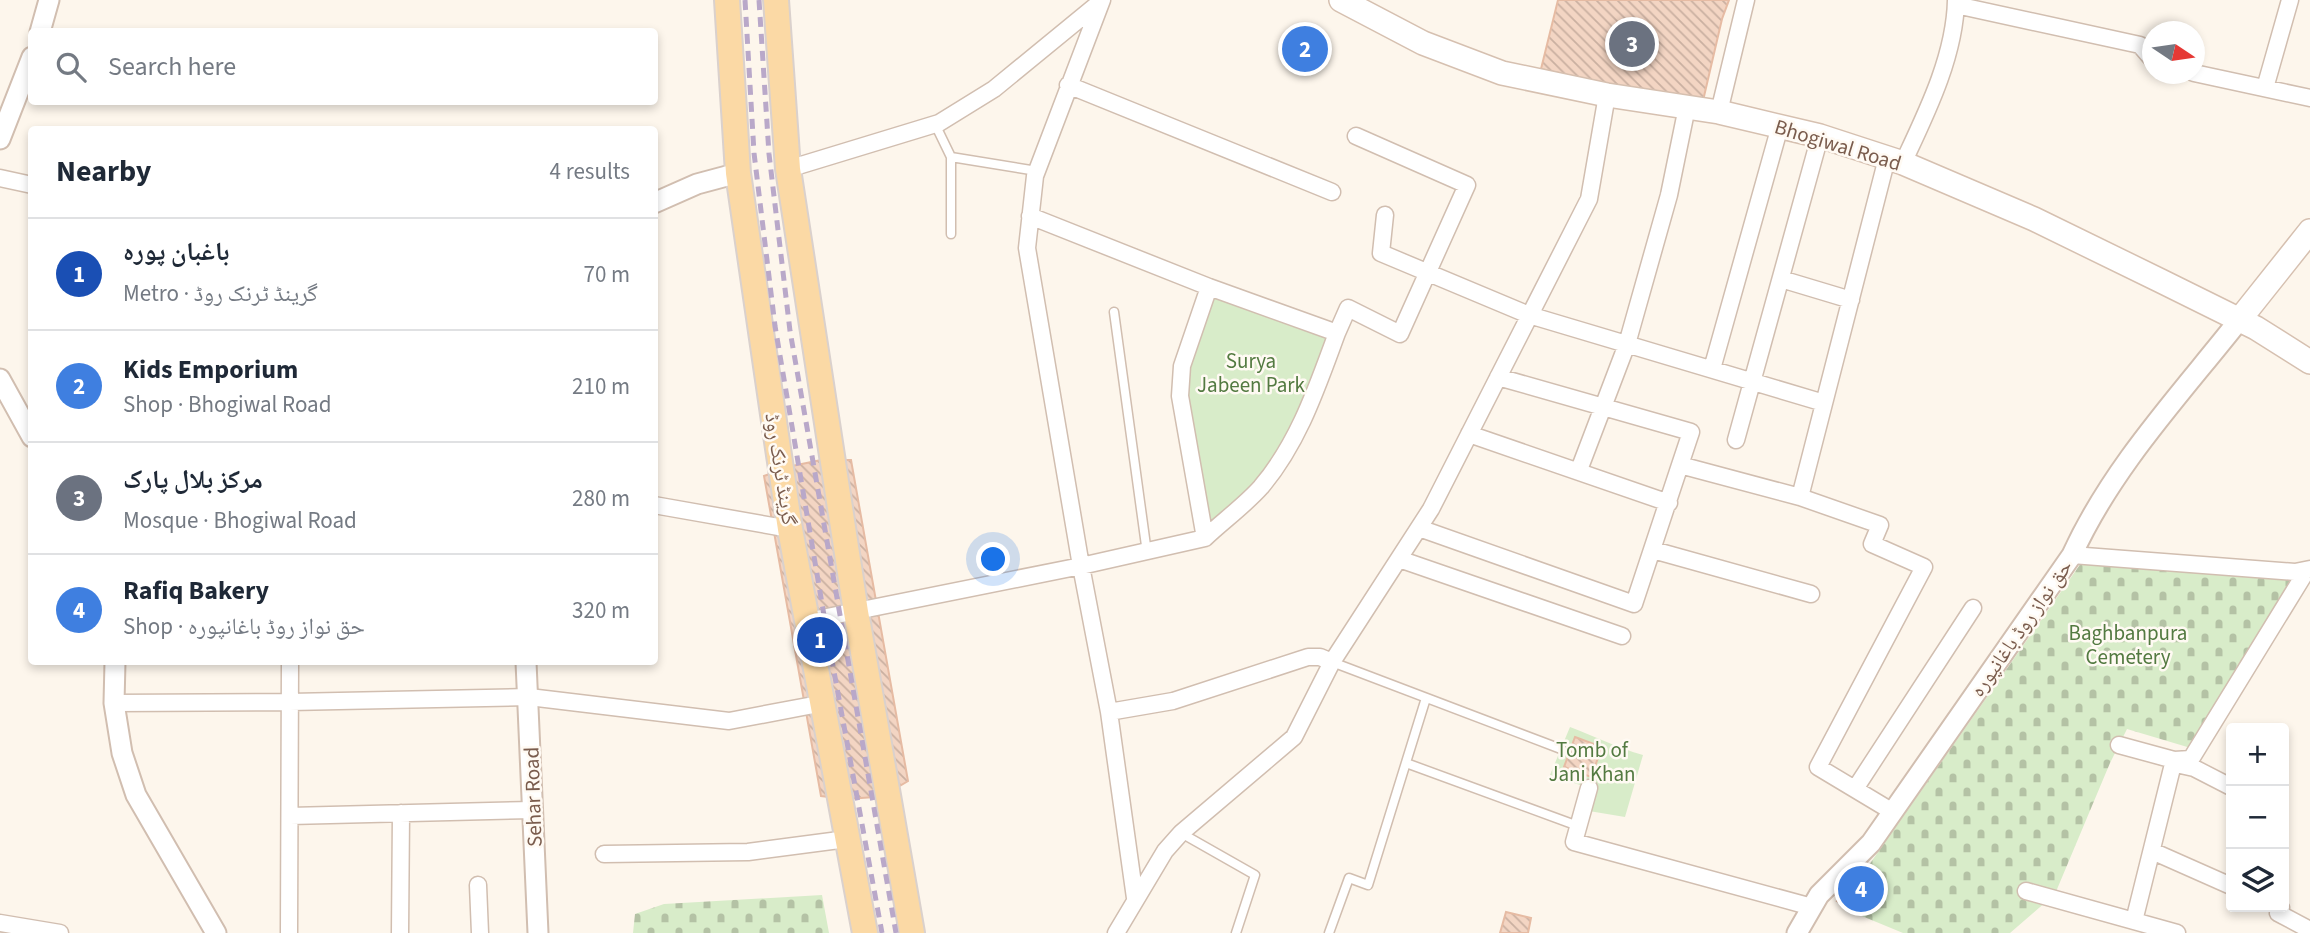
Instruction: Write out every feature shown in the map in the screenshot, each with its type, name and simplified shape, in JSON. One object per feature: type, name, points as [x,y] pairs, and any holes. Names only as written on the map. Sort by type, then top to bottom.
[{"type":"main road","name":"گرینڈ ٹرنک روڈ","points":[[727,0],[738,173],[790,529],[865,933]]},
{"type":"main road","points":[[776,0],[788,169],[856,612],[912,933]]},
{"type":"main road","name":"Bhogiwal Road","points":[[1341,0],[1423,43],[1502,73],[1607,95],[1719,112],[1820,136],[1895,161],[2034,219],[2240,320],[2310,362]]},
{"type":"main road","points":[[2240,320],[2310,231]]},
{"type":"street","points":[[41,28],[49,0]]},
{"type":"street","points":[[1719,112],[1746,0]]},
{"type":"street","points":[[2264,88],[2290,0]]},
{"type":"street","points":[[788,169],[935,124],[994,89],[1050,46],[1101,1]]},
{"type":"street","points":[[1101,1],[1037,171],[1027,248],[1081,566],[1109,712],[1135,898]]},
{"type":"street","points":[[1800,497],[1851,300],[1895,161],[1935,93],[1946,57],[1956,3],[2142,47]]},
{"type":"street","points":[[0,139],[28,67]]},
{"type":"street","points":[[2205,75],[2310,98]]},
{"type":"street","points":[[1068,85],[1332,192]]},
{"type":"street","points":[[1116,933],[1165,851],[1181,833],[1294,737],[1332,662],[1419,528],[1589,198],[1607,95]]},
{"type":"street","points":[[1579,470],[1627,344],[1669,195],[1687,107]]},
{"type":"street","points":[[1712,369],[1780,126]]},
{"type":"street","points":[[807,621],[1147,553],[1205,538],[1260,488],[1280,460],[1305,420],[1349,308],[1400,334],[1467,185],[1356,136]]},
{"type":"street","points":[[1736,440],[1820,136]]},
{"type":"street","points":[[658,201],[697,184],[738,173]]},
{"type":"street","points":[[0,178],[28,184]]},
{"type":"street","points":[[1385,215],[1381,253],[1529,315],[1824,402]]},
{"type":"street","points":[[1030,216],[1209,287],[1337,333]]},
{"type":"street","points":[[1781,279],[1851,300]]},
{"type":"street","points":[[1205,538],[1180,396],[1182,366],[1209,287]]},
{"type":"street","name":"حق نواز روڈ باغانپورہ","points":[[1803,932],[1819,895],[1871,843],[2072,555],[2086,523],[2111,481],[2240,320]]},
{"type":"street","points":[[1419,528],[1634,604],[1691,432],[1498,377]]},
{"type":"street","points":[[0,379],[28,430]]},
{"type":"street","points":[[1469,434],[1669,503]]},
{"type":"street","points":[[1680,465],[1800,497],[1880,525],[1872,544],[1924,567],[1818,767],[1893,812]]},
{"type":"street","points":[[658,506],[790,529]]},
{"type":"street","points":[[1653,550],[1811,594]]},
{"type":"street","points":[[2072,555],[2295,572],[2308,570]]},
{"type":"street","points":[[1399,559],[1622,636]]},
{"type":"street","points":[[2174,762],[2191,759],[2308,570]]},
{"type":"street","points":[[1855,789],[1973,608]]},
{"type":"street","points":[[1109,712],[1173,701],[1308,657],[1320,657],[1332,662]]},
{"type":"street","points":[[115,665],[114,703],[122,753],[136,795],[216,933]]},
{"type":"street","points":[[289,665],[289,933]]},
{"type":"street","name":"Sehar Road","points":[[526,665],[538,933]]},
{"type":"street","points":[[114,703],[529,697],[729,721],[824,703]]},
{"type":"street","points":[[2119,746],[2194,768],[2229,786]]},
{"type":"street","points":[[2134,921],[2174,762]]},
{"type":"street","points":[[1590,788],[1574,842],[1812,907]]},
{"type":"street","points":[[290,816],[533,810]]},
{"type":"street","points":[[400,933],[401,813]]},
{"type":"street","points":[[604,853],[748,852],[847,839]]},
{"type":"street","points":[[2152,851],[2226,884]]},
{"type":"street","points":[[478,885],[480,933]]},
{"type":"street","points":[[2026,891],[2177,933]]},
{"type":"street","points":[[2279,912],[2310,930]]},
{"type":"street","points":[[0,923],[21,930],[60,933]]},
{"type":"lane","points":[[935,124],[951,157],[951,234]]},
{"type":"lane","points":[[951,157],[1037,171]]},
{"type":"lane","points":[[1114,312],[1147,553]]},
{"type":"lane","points":[[1332,662],[1560,750]]},
{"type":"lane","points":[[1329,933],[1349,878],[1368,886],[1426,698]]},
{"type":"lane","points":[[1406,763],[1578,826]]},
{"type":"lane","points":[[1181,833],[1255,875],[1236,933]]},
{"type":"green space","name":"Surya Jabeen Park","points":[[1209,287],[1337,333],[1280,460],[1205,538],[1180,396]]},
{"type":"green space","name":"Baghbanpura Cemetery","points":[[2086,556],[2295,572],[2194,749],[2127,729],[2055,894],[2010,933],[1903,933],[1857,914],[1882,877],[1869,865]]},
{"type":"green space","name":"Tomb of Jani Khan","points":[[1570,727],[1643,755],[1625,817],[1583,810],[1589,788],[1550,775]]},
{"type":"green space","points":[[822,895],[829,933],[633,933],[635,914],[664,904]]},
{"type":"building","points":[[1558,0],[1729,0],[1702,105],[1541,69]]},
{"type":"building","points":[[821,460],[851,460],[908,781],[875,797],[847,799],[821,796],[764,476]]},
{"type":"building","name":"Tomb of Jani Khan","points":[[1575,737],[1602,747],[1591,777],[1564,767]]},
{"type":"building","points":[[1869,865],[1882,877],[1857,914],[1837,901]]},
{"type":"building","points":[[1506,912],[1531,918],[1528,933],[1500,933]]},
{"type":"railway","points":[[745,0],[754,153],[775,326],[828,639],[882,933]]},
{"type":"railway","points":[[759,0],[769,154],[790,331],[896,933]]},
{"type":"place","name":"مرکز بلال پارک","points":[[1632,44]]},
{"type":"place","name":"Kids Emporium","points":[[1305,49]]},
{"type":"place","name":"باغبان پورہ","points":[[820,640]]},
{"type":"place","name":"Rafiq Bakery","points":[[1861,889]]}]
